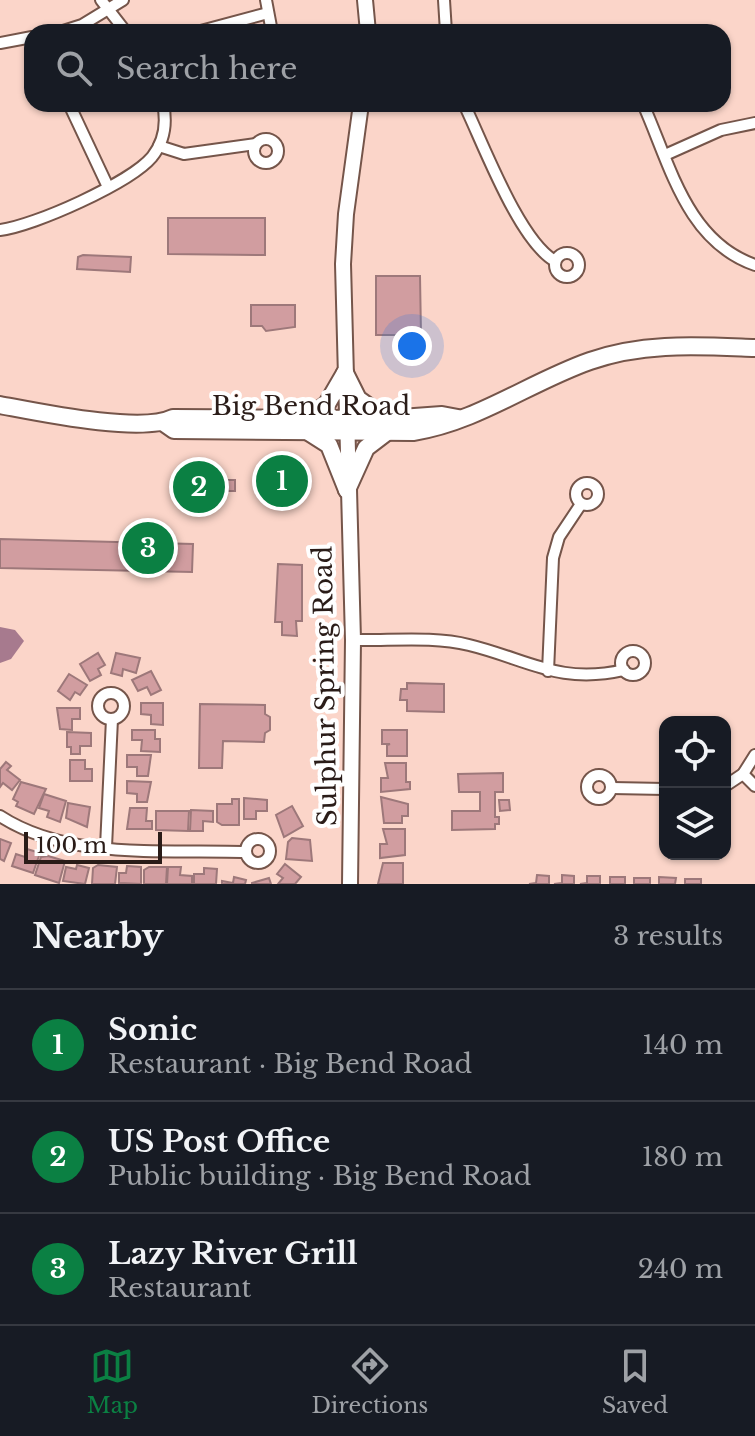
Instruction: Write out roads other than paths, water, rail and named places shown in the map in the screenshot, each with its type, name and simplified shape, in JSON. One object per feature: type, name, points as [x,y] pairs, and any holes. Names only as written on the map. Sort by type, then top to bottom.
[{"type":"main road","points":[[365,0],[367,24]]},
{"type":"main road","name":"Sulphur Spring Road","points":[[350,884],[353,640],[347,490],[345,227],[360,112]]},
{"type":"main road","name":"Big Bend Road","points":[[0,405],[67,418],[164,423],[173,418],[307,425],[442,427],[583,364],[631,350],[664,346],[755,348]]},
{"type":"main road","points":[[345,373],[327,404],[307,425],[329,445],[347,490]]},
{"type":"main road","points":[[345,373],[358,399],[387,426],[366,448],[353,469],[347,490]]},
{"type":"street","points":[[101,0],[121,24]]},
{"type":"street","points":[[84,24],[123,0]]},
{"type":"street","points":[[266,0],[270,24]]},
{"type":"street","points":[[444,0],[446,24]]},
{"type":"street","points":[[227,24],[268,13]]},
{"type":"street","points":[[0,43],[24,38]]},
{"type":"street","points":[[73,112],[108,187]]},
{"type":"street","points":[[0,230],[27,224],[108,187],[143,166],[159,146],[165,126],[164,112]]},
{"type":"street","points":[[468,112],[526,232],[544,255],[555,261]]},
{"type":"street","points":[[646,112],[682,197],[707,236],[729,253],[755,265]]},
{"type":"street","points":[[665,155],[721,130],[755,123]]},
{"type":"street","points":[[159,146],[184,154],[256,144]]},
{"type":"street","points":[[548,671],[553,558],[559,537],[581,504]]},
{"type":"street","points":[[353,640],[468,644],[548,671],[607,674],[624,670]]},
{"type":"street","points":[[106,847],[112,719]]},
{"type":"street","points":[[731,782],[743,774],[755,755]]},
{"type":"street","points":[[743,774],[755,786]]},
{"type":"street","points":[[612,788],[659,789]]},
{"type":"street","points":[[0,816],[41,836],[106,847],[246,852]]},
{"type":"place","name":"Sonic","points":[[282,481]]},
{"type":"place","name":"US Post Office","points":[[199,487]]},
{"type":"place","name":"Lazy River Grill","points":[[148,548]]}]
